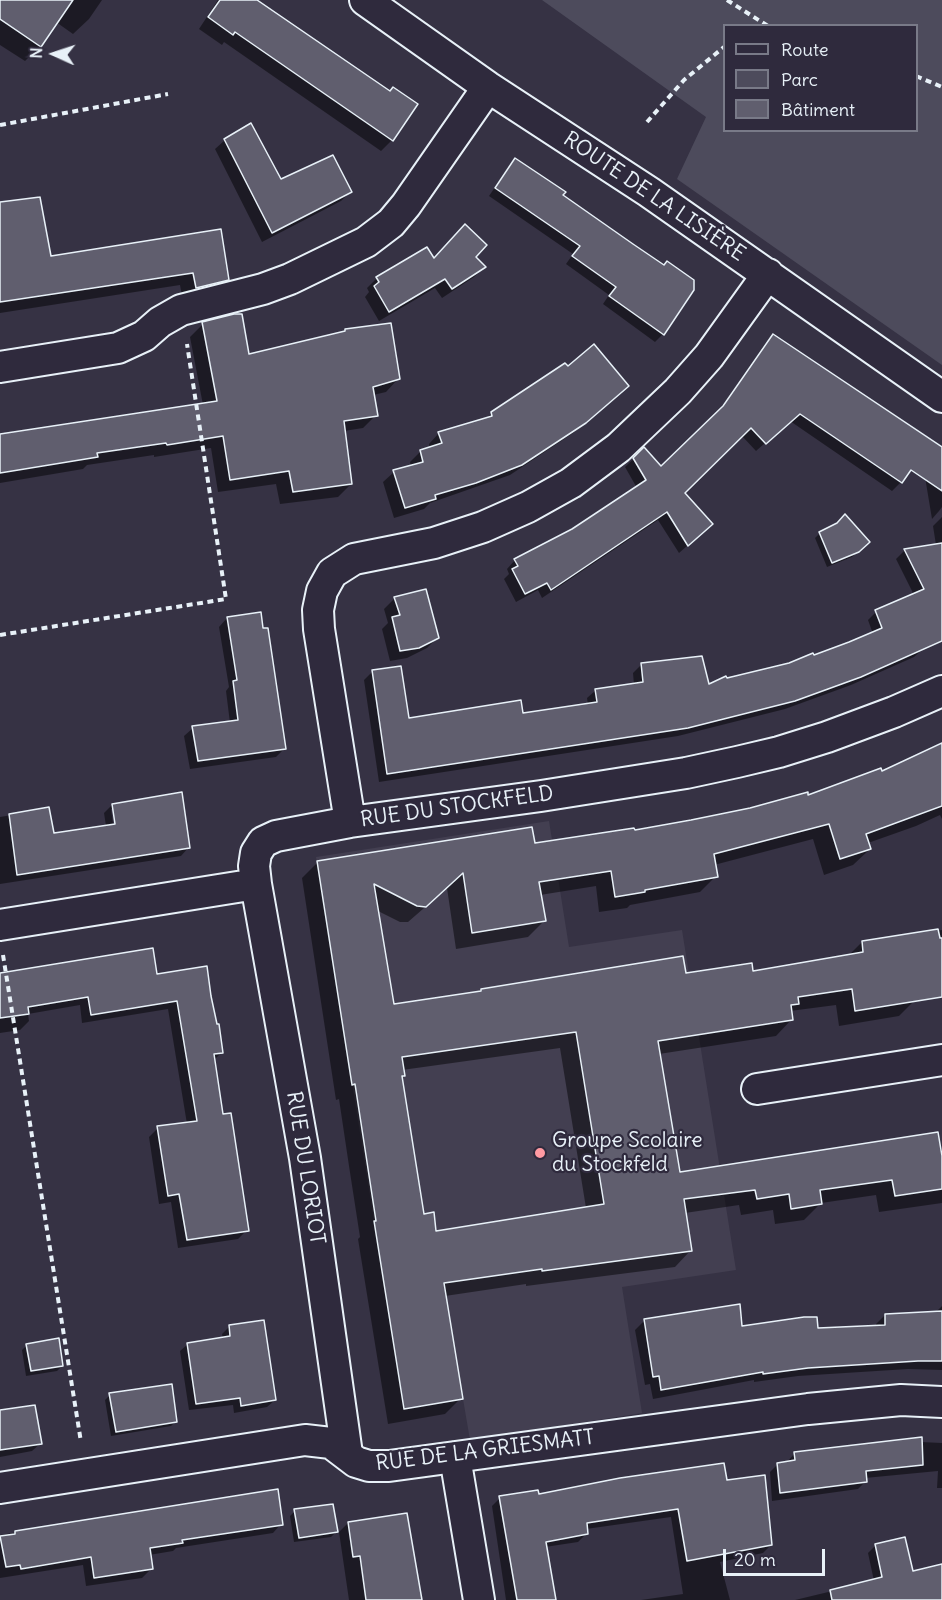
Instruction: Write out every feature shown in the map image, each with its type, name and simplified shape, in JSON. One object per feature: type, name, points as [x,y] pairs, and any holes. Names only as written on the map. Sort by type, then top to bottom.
[{"type":"street","name":"ROUTE DE LA LISIÈRE","points":[[365,0],[488,87],[649,192],[942,397]]},
{"type":"street","points":[[0,367],[118,348],[144,336],[160,322],[181,310],[272,286],[366,242],[391,223],[406,205],[488,87]]},
{"type":"street","points":[[350,822],[319,629],[318,610],[322,591],[332,573],[354,559],[434,543],[483,527],[528,507],[571,483],[618,448],[678,391],[709,356],[768,274]]},
{"type":"street","name":"RUE DU STOCKFELD","points":[[256,884],[254,866],[256,853],[263,842],[276,836],[350,822],[541,796],[686,773],[737,762],[826,737],[894,712],[942,691]]},
{"type":"street","points":[[1,935],[256,884]]},
{"type":"street","name":"RUE DU LORIOT","points":[[256,884],[305,1158],[347,1454]]},
{"type":"street","points":[[757,1089],[942,1060]]},
{"type":"street","name":"RUE DE LA GRIESMATT","points":[[0,1488],[305,1440],[331,1443],[356,1462],[369,1466],[389,1466],[808,1409],[901,1400],[942,1402]]},
{"type":"street","points":[[455,1457],[479,1600]]},
{"type":"path","points":[[727,0],[765,24]]},
{"type":"path","points":[[647,122],[684,80],[723,47]]},
{"type":"path","points":[[918,77],[942,87]]},
{"type":"path","points":[[0,125],[168,94]]},
{"type":"path","points":[[0,635],[226,599],[181,310]]},
{"type":"path","points":[[1,935],[86,1474]]},
{"type":"shaded area","name":"Groupe Scolaire du Stockfeld","points":[[549,821],[569,947],[682,930],[736,1270],[622,1287],[642,1413],[470,1440],[463,1399],[404,1409],[316,857]]},
{"type":"green space","points":[[542,0],[942,0],[942,365],[677,179],[706,117]]},
{"type":"building","points":[[0,0],[73,0],[41,47],[0,19]]},
{"type":"building","points":[[220,0],[257,0],[390,91],[393,87],[418,104],[393,141],[235,32],[233,35],[208,17]]},
{"type":"building","points":[[251,123],[281,179],[333,155],[352,192],[272,233],[224,139]]},
{"type":"building","points":[[515,158],[566,192],[563,195],[633,244],[664,265],[667,261],[694,280],[694,290],[664,335],[609,296],[616,287],[572,256],[580,246],[495,188]]},
{"type":"building","points":[[40,197],[51,256],[221,229],[229,280],[196,288],[193,273],[0,302],[0,202]]},
{"type":"building","points":[[465,224],[487,245],[476,257],[486,267],[452,289],[445,279],[389,312],[374,286],[379,282],[376,277],[427,247],[434,258]]},
{"type":"building","points":[[242,314],[249,354],[345,331],[345,329],[391,323],[400,379],[373,387],[378,416],[344,421],[352,484],[293,492],[289,471],[230,480],[223,436],[97,453],[98,457],[0,473],[0,434],[217,401],[202,322]]},
{"type":"building","points":[[773,334],[942,447],[942,491],[911,470],[902,483],[800,414],[766,444],[751,428],[685,493],[713,524],[688,546],[667,512],[551,590],[547,583],[525,594],[512,569],[518,566],[514,559],[572,529],[646,480],[633,458],[644,447],[661,466],[723,406]]},
{"type":"building","points":[[594,344],[629,386],[586,423],[522,465],[476,483],[435,495],[436,499],[405,508],[393,470],[423,462],[420,450],[442,443],[438,432],[492,416],[491,412],[565,363],[568,366]]},
{"type":"building","points":[[845,514],[870,542],[859,552],[832,563],[819,532],[837,523]]},
{"type":"building","points":[[942,543],[942,641],[861,677],[795,701],[688,728],[387,774],[372,670],[401,666],[409,718],[521,700],[523,713],[597,702],[595,689],[643,682],[641,663],[702,656],[709,684],[726,676],[727,678],[789,663],[813,653],[814,655],[882,628],[875,610],[924,589],[904,549]]},
{"type":"building","points":[[426,589],[439,638],[419,648],[400,651],[392,617],[400,615],[394,597]]},
{"type":"building","points":[[261,612],[263,628],[268,628],[286,749],[198,761],[192,726],[238,720],[233,681],[237,680],[227,617]]},
{"type":"building","points":[[942,743],[942,806],[866,834],[871,849],[840,859],[829,824],[714,854],[718,877],[645,890],[645,892],[615,897],[611,871],[539,882],[546,921],[472,933],[463,873],[426,907],[417,906],[374,884],[394,1004],[683,956],[686,973],[752,963],[753,971],[863,952],[862,941],[938,929],[940,938],[942,938],[942,997],[855,1011],[852,989],[798,997],[799,1004],[791,1005],[793,1020],[658,1041],[680,1172],[938,1132],[942,1156],[942,1189],[895,1196],[892,1180],[820,1190],[822,1204],[791,1209],[789,1194],[757,1199],[755,1190],[684,1199],[692,1251],[444,1283],[463,1399],[404,1409],[355,1084],[352,1085],[317,861],[532,827],[535,843],[634,828],[635,830],[750,808],[808,792],[808,795],[881,768],[882,771]],"holes":[[[576,1032],[604,1204],[436,1231],[434,1212],[424,1214],[402,1076],[405,1076],[402,1057]]]},
{"type":"building","points":[[182,792],[190,848],[17,875],[9,814],[49,807],[54,833],[115,824],[112,804]]},
{"type":"building","points":[[153,948],[157,974],[207,966],[223,1053],[214,1054],[223,1114],[231,1113],[249,1231],[187,1240],[179,1194],[168,1196],[157,1126],[197,1121],[177,1001],[91,1015],[88,997],[28,1007],[29,1014],[0,1018],[0,973]]},
{"type":"building","points":[[740,1304],[742,1326],[804,1317],[817,1317],[818,1328],[885,1325],[885,1314],[942,1311],[942,1361],[808,1368],[763,1374],[763,1372],[661,1390],[659,1376],[653,1377],[644,1319]]},
{"type":"building","points":[[264,1320],[276,1400],[241,1406],[240,1398],[196,1404],[187,1343],[230,1336],[229,1325]]},
{"type":"building","points":[[59,1338],[63,1366],[31,1371],[26,1344]]},
{"type":"building","points":[[172,1384],[177,1422],[116,1432],[109,1393]]},
{"type":"building","points":[[35,1405],[42,1444],[0,1450],[0,1410]]},
{"type":"building","points":[[922,1437],[923,1465],[866,1471],[867,1482],[780,1493],[777,1463],[795,1460],[794,1452]]},
{"type":"building","points":[[724,1463],[727,1480],[765,1475],[772,1545],[687,1561],[678,1509],[587,1523],[588,1534],[546,1542],[556,1600],[517,1600],[499,1496],[538,1490],[539,1494],[620,1478]]},
{"type":"building","points":[[278,1489],[283,1525],[182,1540],[183,1543],[150,1548],[153,1569],[94,1578],[91,1557],[21,1569],[20,1565],[6,1567],[0,1536],[15,1534],[15,1531]]},
{"type":"building","points":[[333,1504],[338,1532],[299,1538],[294,1509]]},
{"type":"building","points":[[407,1513],[422,1600],[366,1600],[360,1556],[353,1557],[348,1522]]},
{"type":"building","points":[[905,1537],[913,1571],[942,1564],[942,1600],[832,1600],[830,1590],[882,1577],[875,1544]]},
{"type":"place","name":"Groupe Scolaire du Stockfeld","points":[[540,1153]]}]
